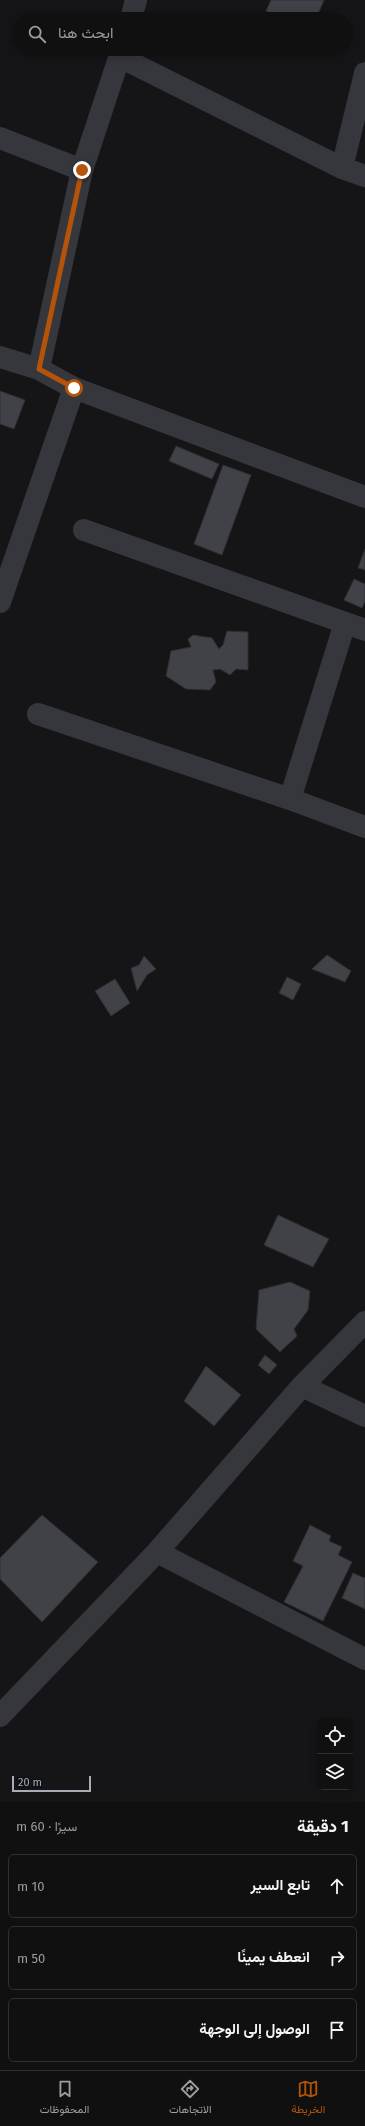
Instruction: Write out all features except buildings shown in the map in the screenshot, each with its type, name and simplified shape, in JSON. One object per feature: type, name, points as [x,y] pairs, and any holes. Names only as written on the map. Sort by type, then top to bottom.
[{"type":"street","points":[[133,12],[136,0]]},
{"type":"street","points":[[39,369],[82,170],[120,56]]},
{"type":"street","points":[[127,56],[342,168],[365,176]]},
{"type":"street","points":[[342,168],[365,74]]},
{"type":"street","points":[[0,138],[82,170]]},
{"type":"street","points":[[0,357],[39,369],[74,388],[365,497]]},
{"type":"street","points":[[0,602],[74,388]]},
{"type":"street","points":[[84,530],[365,630]]},
{"type":"street","points":[[290,799],[345,623]]},
{"type":"street","points":[[38,714],[290,799],[365,827]]},
{"type":"street","points":[[0,1716],[157,1552],[302,1386],[365,1322]]},
{"type":"street","points":[[302,1386],[365,1416]]},
{"type":"street","points":[[157,1552],[365,1659]]},
{"type":"route","points":[[74,388],[39,369],[82,170]]}]
